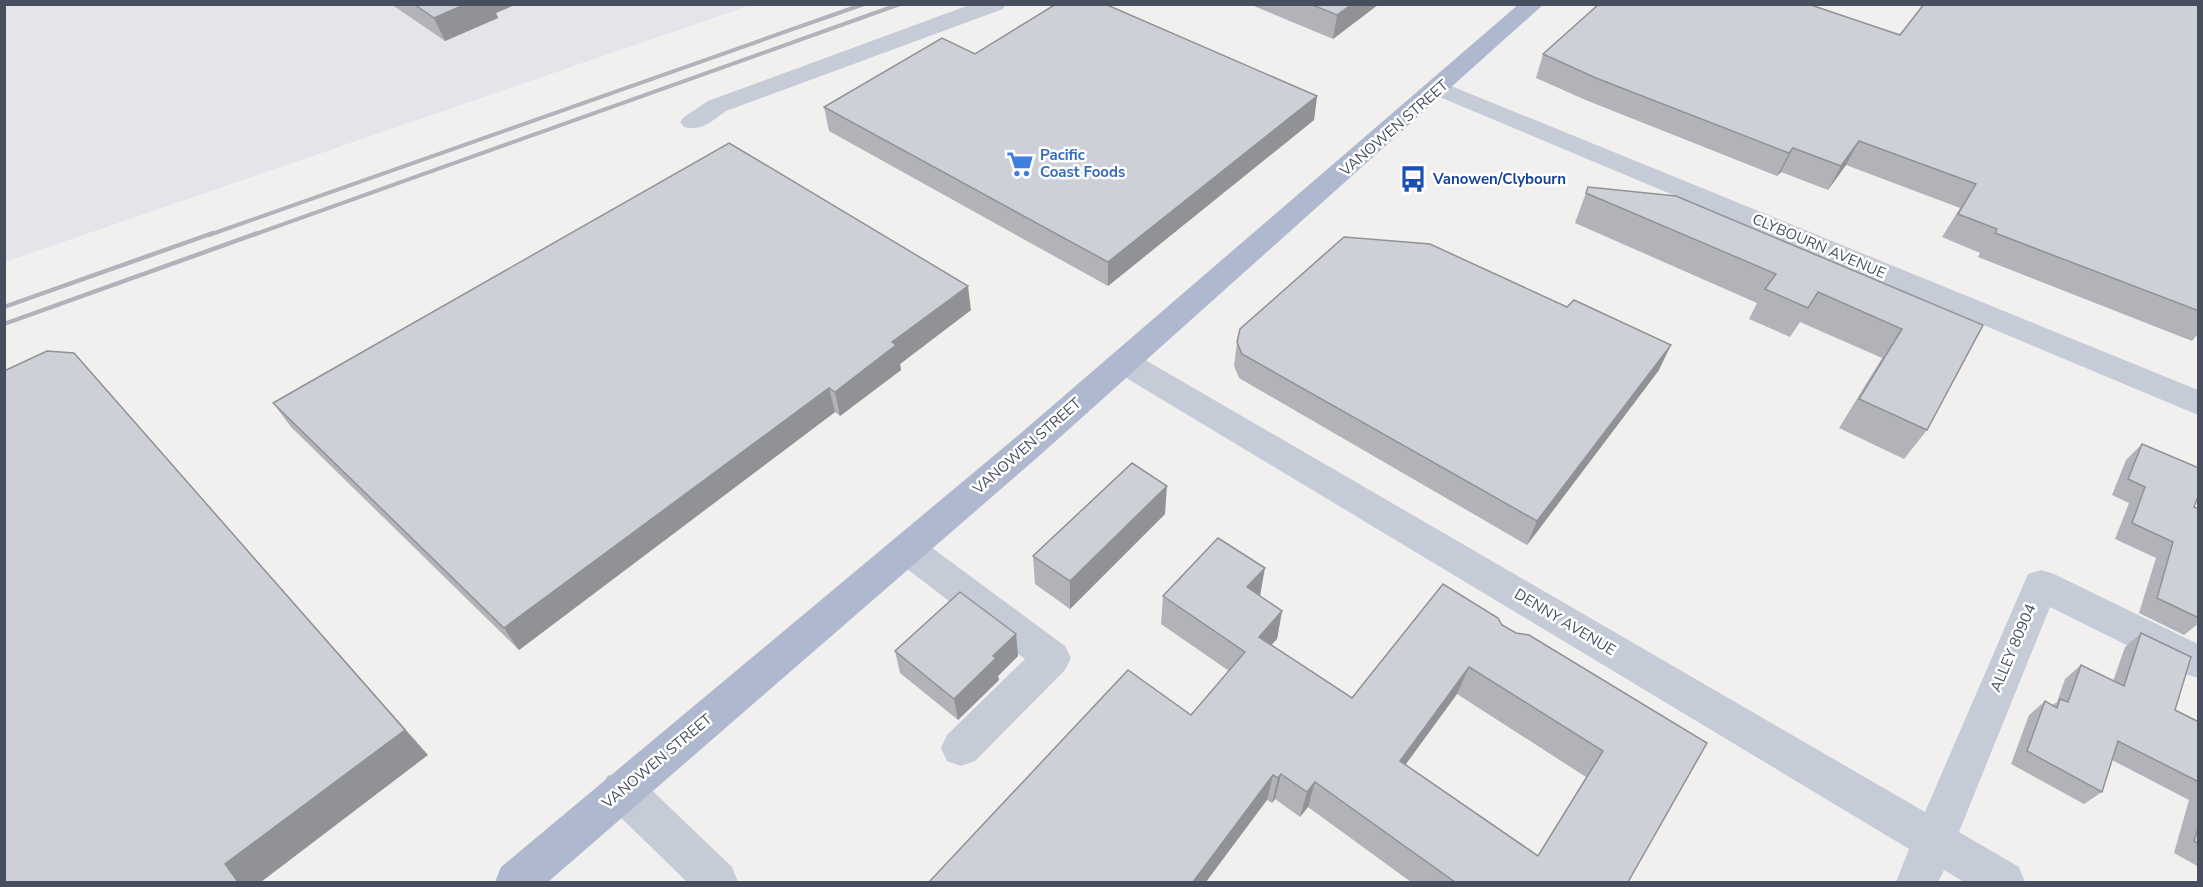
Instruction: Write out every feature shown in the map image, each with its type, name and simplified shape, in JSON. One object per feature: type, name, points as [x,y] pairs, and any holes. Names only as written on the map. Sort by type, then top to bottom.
[{"type":"main road","name":"VANOWEN STREET","points":[[516,882],[1124,362],[1533,4]]},
{"type":"street","points":[[693,122],[717,106],[995,4]]},
{"type":"street","name":"CLYBOURN AVENUE","points":[[1439,88],[2199,403]]},
{"type":"street","name":"DENNY AVENUE","points":[[1124,362],[2004,882]]},
{"type":"street","points":[[907,549],[1052,658],[961,748]]},
{"type":"street","name":"ALLEY 80904","points":[[1934,841],[2041,585],[2199,662]]},
{"type":"street","points":[[622,790],[717,882]]},
{"type":"street","points":[[1917,882],[1934,841]]},
{"type":"shaded area","points":[[5,4],[751,5],[5,262]]},
{"type":"building","points":[[414,4],[466,4],[434,18]]},
{"type":"building","points":[[1056,4],[1105,4],[1317,96],[1108,262],[824,107],[942,38],[975,54]]},
{"type":"building","points":[[1310,4],[1352,4],[1337,15]]},
{"type":"building","points":[[1599,4],[1808,4],[1900,35],[1924,4],[2199,4],[2199,311],[1995,233],[1997,229],[1958,214],[1976,184],[1859,141],[1841,166],[1793,148],[1789,153],[1596,78],[1543,54]]},
{"type":"building","points":[[729,143],[968,286],[892,342],[896,345],[835,392],[829,388],[504,628],[273,403]]},
{"type":"building","points":[[1588,187],[1676,196],[1983,325],[1927,430],[1859,399],[1902,329],[1818,292],[1808,308],[1765,289],[1776,274],[1586,193]]},
{"type":"building","points":[[1344,237],[1430,244],[1567,307],[1574,300],[1671,345],[1537,521],[1242,354],[1237,342],[1240,329]]},
{"type":"building","points":[[47,351],[74,353],[405,730],[225,864],[238,882],[4,882],[4,371]]},
{"type":"building","points":[[2142,444],[2199,468],[2199,494],[2194,507],[2199,509],[2199,618],[2157,598],[2173,542],[2132,523],[2145,487],[2128,479]]},
{"type":"building","points":[[1132,463],[1167,486],[1070,581],[1033,556]]},
{"type":"building","points":[[1218,538],[1265,568],[1247,587],[1282,611],[1259,637],[1352,698],[1443,584],[1498,618],[1502,625],[1516,633],[1529,635],[1707,743],[1628,882],[1455,882],[1315,782],[1307,792],[1281,774],[1278,778],[1273,775],[1193,882],[929,882],[1128,670],[1191,715],[1245,652],[1163,596]],"holes":[[[1469,667],[1603,751],[1538,856],[1400,761]]]},
{"type":"building","points":[[960,592],[1016,634],[993,656],[996,658],[954,699],[895,651]]},
{"type":"building","points":[[2141,633],[2191,657],[2175,710],[2199,722],[2199,782],[2118,741],[2102,792],[2027,751],[2045,701],[2057,708],[2060,699],[2068,702],[2081,665],[2124,686]]},
{"type":"building","points":[[2199,825],[2199,844],[2194,841]]},
{"type":"railway","points":[[209,235],[864,4]]},
{"type":"railway","points":[[253,235],[900,4]]},
{"type":"railway","points":[[4,307],[213,233]]},
{"type":"railway","points":[[4,324],[258,233]]},
{"type":"place","name":"Pacific Coast Foods","points":[[1020,164]]},
{"type":"place","name":"Vanowen/Clybourn","points":[[1413,179]]}]
